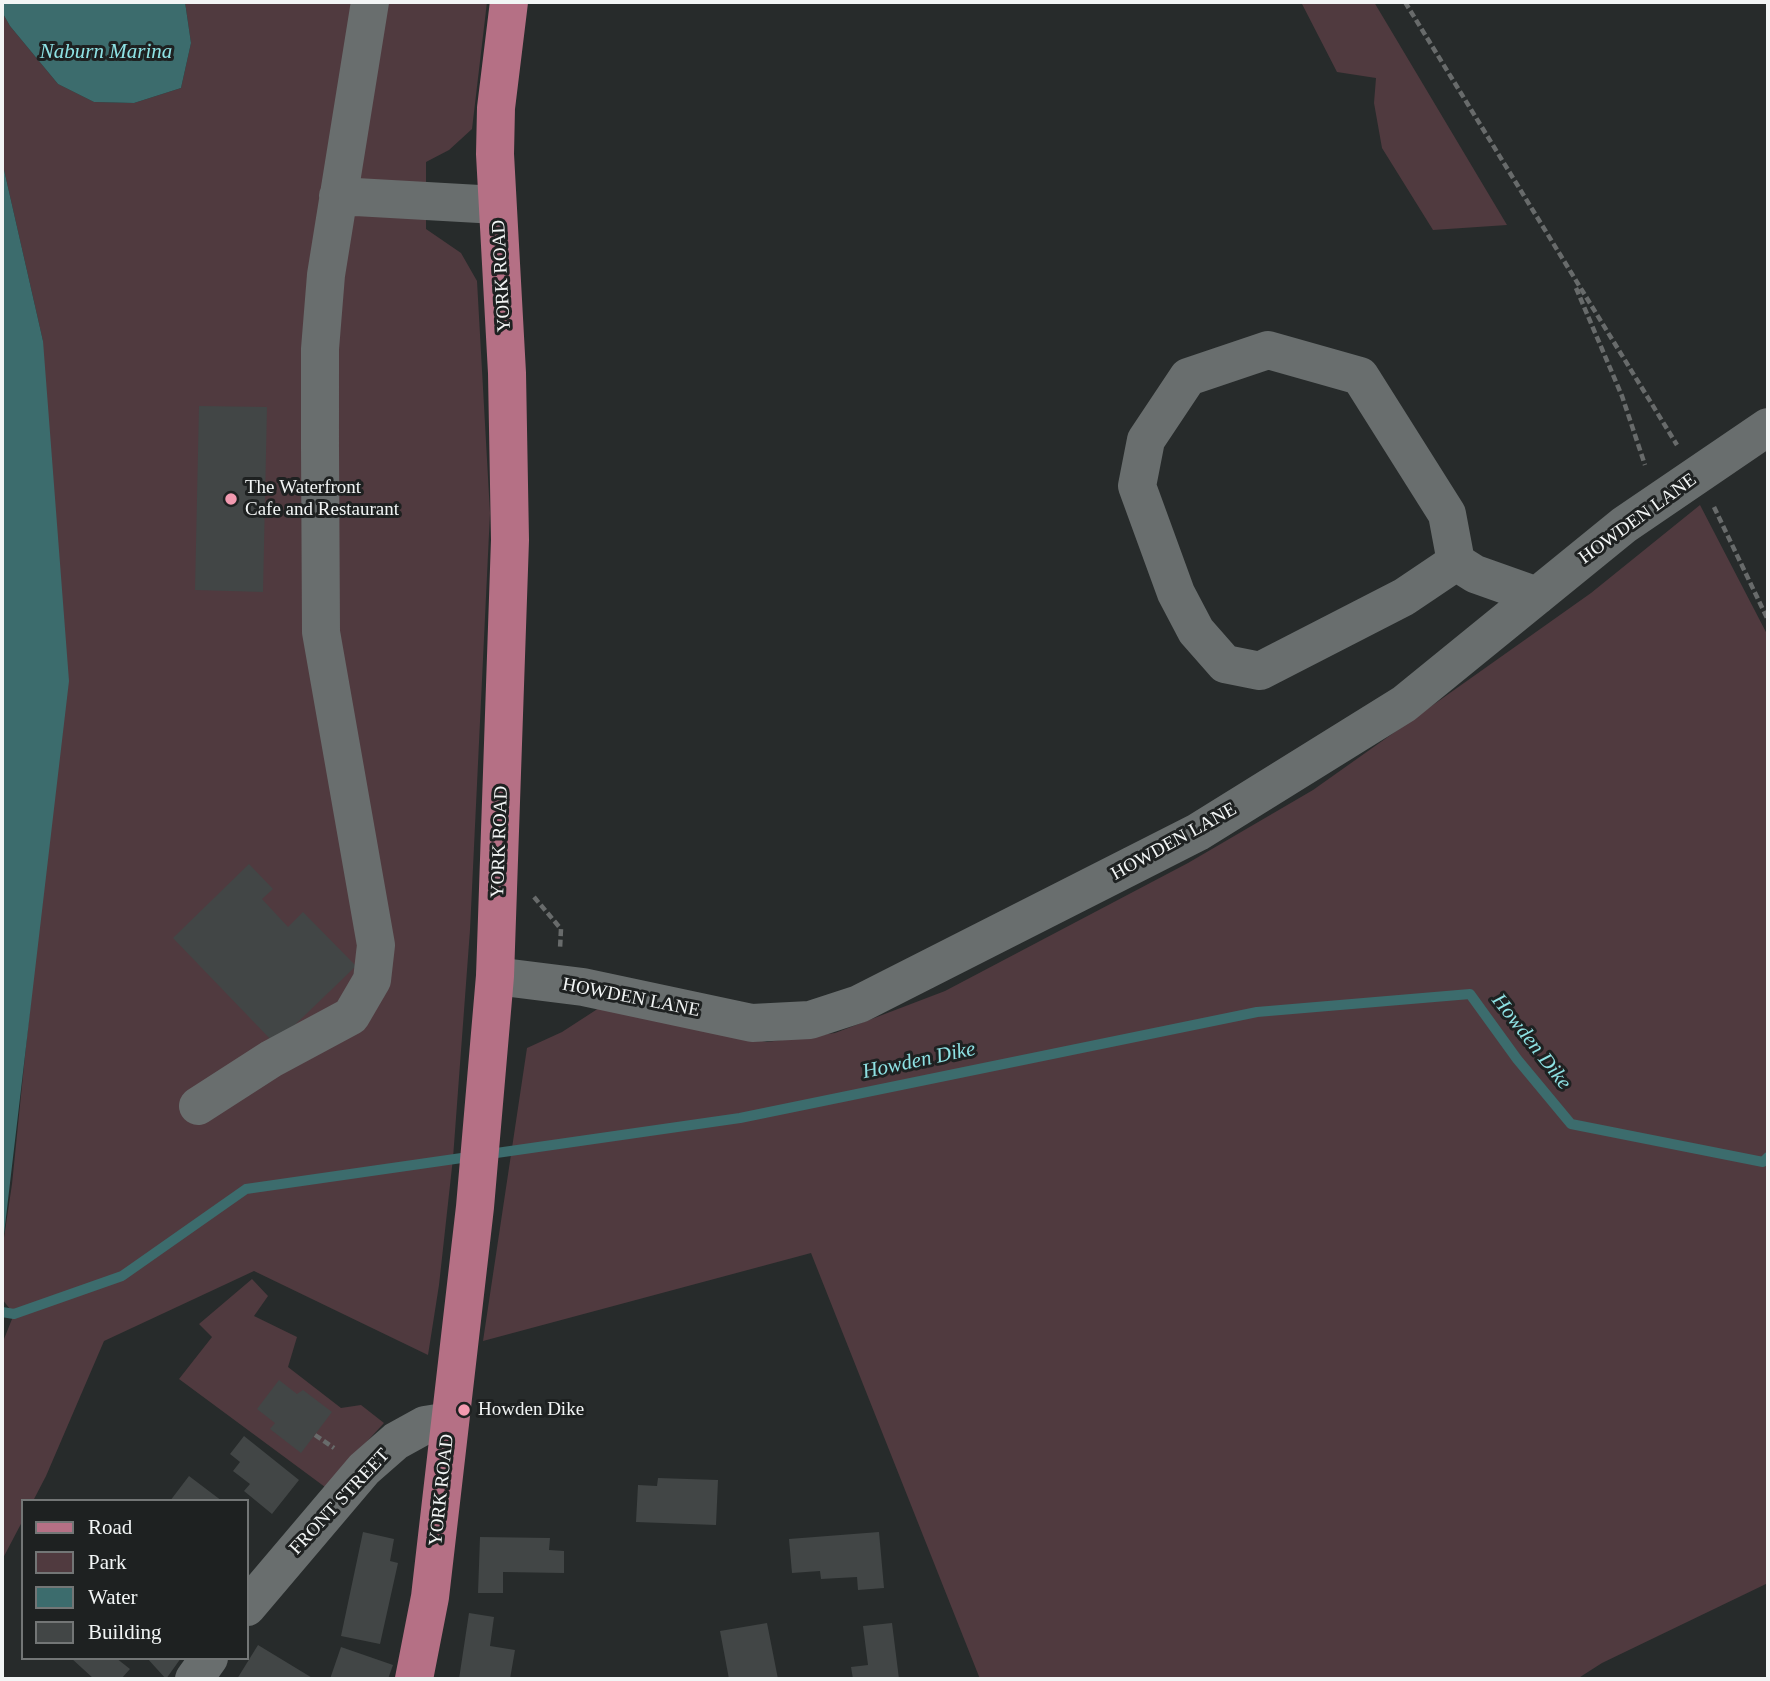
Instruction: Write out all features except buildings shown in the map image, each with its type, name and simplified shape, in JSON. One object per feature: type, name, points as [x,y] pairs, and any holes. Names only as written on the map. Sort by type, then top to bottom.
[{"type":"main road","name":"YORK ROAD","points":[[414,1679],[430,1597],[475,1207],[495,976],[510,540],[507,373],[497,205],[496,108],[509,2]]},
{"type":"street","points":[[198,1106],[271,1059],[351,1016],[372,980],[376,945],[321,632],[320,349],[326,275],[370,2]]},
{"type":"street","points":[[338,196],[497,205]]},
{"type":"street","points":[[1456,562],[1404,597],[1260,671],[1225,664],[1196,631],[1177,593],[1137,485],[1146,440],[1188,377],[1268,350],[1360,376],[1447,514],[1456,562],[1475,574],[1537,596]]},
{"type":"street","name":"HOWDEN LANE","points":[[495,976],[583,987],[752,1023],[810,1020],[859,1004],[1198,832],[1404,704],[1624,525],[1768,428]]},
{"type":"street","name":"FRONT STREET","points":[[248,1607],[364,1469],[396,1441],[425,1425],[450,1421]]},
{"type":"street","points":[[194,1679],[208,1660]]},
{"type":"path","points":[[1405,2],[1658,414]]},
{"type":"path","points":[[1569,273],[1622,396],[1646,468]]},
{"type":"path","points":[[1713,505],[1768,620]]},
{"type":"green space","points":[[185,2],[487,2],[472,129],[449,150],[426,162],[426,229],[461,253],[477,281],[490,513],[470,930],[453,1158],[439,1285],[428,1355],[254,1271],[104,1341],[34,1499],[21,1499],[21,1524],[2,1560],[2,1344],[14,1314],[2,1299],[2,1251],[12,1184],[33,977],[43,341],[2,161],[2,12],[10,26],[58,84],[94,102],[134,103],[181,88],[191,43]]},
{"type":"green space","points":[[1301,2],[1374,2],[1507,225],[1433,230],[1382,148],[1374,103],[1376,78],[1337,72]]},
{"type":"green space","points":[[1700,505],[1768,636],[1768,1583],[1602,1663],[1577,1679],[980,1679],[811,1253],[483,1341],[527,1048],[562,1032],[599,1008],[767,1042],[835,1033],[945,991],[1188,863],[1313,790],[1591,593]]},
{"type":"green space","points":[[252,1279],[268,1296],[254,1316],[297,1337],[288,1367],[341,1408],[361,1405],[384,1423],[325,1487],[179,1379],[212,1337],[199,1324]]},
{"type":"water","name":"Naburn Marina","points":[[2,2],[185,2],[191,43],[181,88],[134,103],[94,102],[58,84],[10,26],[2,12]]},
{"type":"water","points":[[2,161],[43,341],[69,681],[2,1251]]},
{"type":"waterway","name":"Howden Dike","points":[[2,1312],[14,1314],[122,1276],[246,1189],[740,1118],[1257,1012],[1470,994],[1517,1059],[1571,1124],[1763,1162],[1768,1157]]},
{"type":"place","name":"The Waterfront Cafe and Restaurant","points":[[231,499]]},
{"type":"place","name":"Howden Dike","points":[[464,1410]]}]
